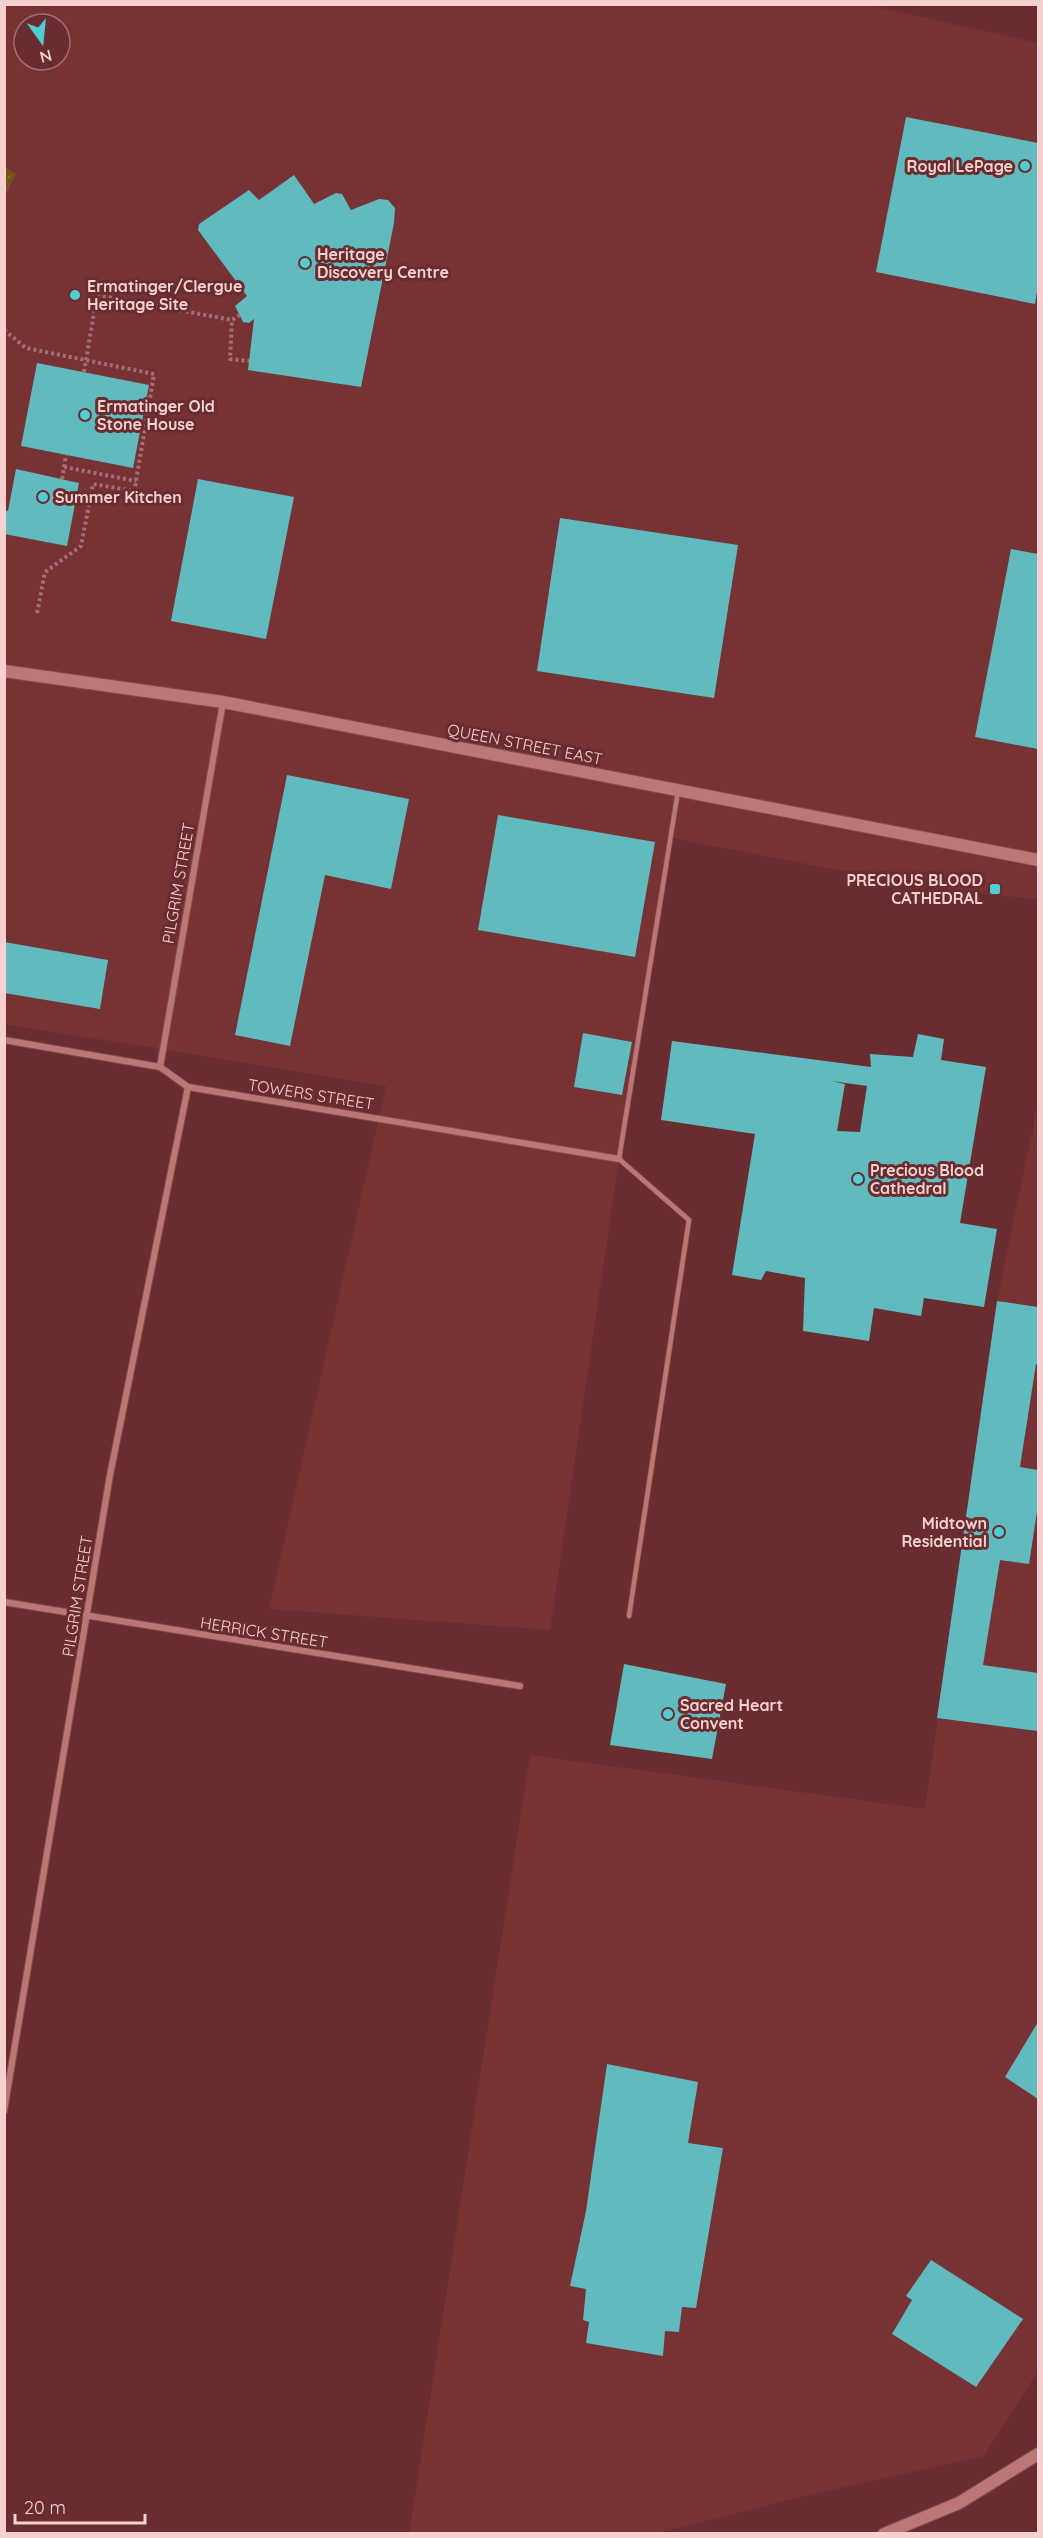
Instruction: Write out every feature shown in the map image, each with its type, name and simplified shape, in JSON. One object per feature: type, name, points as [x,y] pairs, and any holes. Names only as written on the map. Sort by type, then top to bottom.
[{"type":"main road","name":"QUEEN STREET EAST","points":[[4,671],[223,702],[1038,860]]},
{"type":"main road","points":[[884,2534],[959,2503],[1038,2454]]},
{"type":"street","name":"PILGRIM STREET","points":[[160,1067],[223,702]]},
{"type":"street","name":"TOWERS STREET","points":[[4,1040],[160,1067],[188,1087],[619,1159]]},
{"type":"street","name":"PILGRIM STREET","points":[[4,2111],[88,1618],[110,1475],[188,1087]]},
{"type":"street","name":"HERRICK STREET","points":[[4,1602],[88,1618],[520,1686]]},
{"type":"lane","points":[[629,1616],[689,1220],[619,1159],[678,791]]},
{"type":"path","points":[[84,372],[97,295],[232,320],[240,315]]},
{"type":"path","points":[[232,320],[230,359],[249,361]]},
{"type":"path","points":[[4,330],[27,348],[154,374],[132,506]]},
{"type":"path","points":[[62,479],[66,455]]},
{"type":"path","points":[[64,467],[136,481]]},
{"type":"path","points":[[37,613],[45,572],[81,546],[93,484],[134,491]]},
{"type":"shaded area","points":[[863,4],[1038,43],[1038,899],[948,891],[671,838],[619,1159],[550,1630],[269,1609],[386,1086],[5,1024],[4,5]]},
{"type":"shaded area","points":[[5,167],[16,174],[5,195]]},
{"type":"shaded area","points":[[1038,1103],[1038,2371],[984,2456],[800,2497],[658,2533],[409,2534],[530,1755],[925,1809],[997,1301]]},
{"type":"building","points":[[906,117],[1038,143],[1038,286],[1035,304],[876,272]]},
{"type":"building","name":"Heritage Discovery Centre","points":[[294,175],[314,204],[336,193],[342,194],[351,210],[379,199],[388,200],[395,208],[394,223],[361,387],[248,370],[254,319],[249,323],[243,322],[235,306],[247,296],[198,230],[199,224],[249,190],[259,200]]},
{"type":"building","name":"Ermatinger Old Stone House","points":[[37,363],[149,385],[133,468],[21,446]]},
{"type":"building","name":"Summer Kitchen","points":[[16,469],[79,483],[67,546],[4,534],[4,510],[8,511]]},
{"type":"building","points":[[198,479],[294,497],[266,639],[171,621]]},
{"type":"building","points":[[560,518],[738,545],[714,698],[537,671]]},
{"type":"building","points":[[1011,549],[1038,554],[1038,749],[975,737]]},
{"type":"building","points":[[287,775],[409,799],[391,889],[325,875],[290,1046],[235,1035]]},
{"type":"building","points":[[498,815],[655,842],[635,957],[478,930]]},
{"type":"building","points":[[4,942],[108,960],[100,1009],[4,993]]},
{"type":"building","points":[[583,1033],[632,1042],[622,1095],[574,1087]]},
{"type":"building","name":"Precious Blood Cathedral","points":[[918,1034],[944,1039],[941,1060],[986,1067],[960,1223],[997,1229],[984,1307],[924,1298],[921,1316],[874,1308],[869,1341],[803,1331],[805,1278],[766,1271],[761,1280],[732,1275],[755,1134],[661,1120],[672,1041],[871,1067],[870,1054],[913,1057]],"holes":[[[831,1081],[867,1086],[860,1132],[837,1131],[845,1084]]]},
{"type":"building","name":"Midtown Residential","points":[[997,1301],[1038,1307],[1038,1364],[1036,1364],[1020,1467],[1038,1470],[1038,1505],[1029,1564],[1000,1560],[983,1665],[1038,1673],[1038,1731],[937,1718]]},
{"type":"building","name":"Sacred Heart Convent","points":[[624,1664],[726,1684],[712,1759],[610,1745]]},
{"type":"building","points":[[1038,2022],[1038,2099],[1005,2077]]},
{"type":"building","points":[[607,2064],[698,2082],[688,2143],[723,2148],[696,2308],[682,2307],[679,2332],[665,2331],[663,2356],[586,2343],[589,2322],[583,2320],[586,2289],[570,2286],[586,2211]]},
{"type":"building","points":[[931,2260],[1023,2319],[976,2387],[892,2334],[912,2300],[906,2296]]},
{"type":"place","name":"Royal LePage","points":[[1025,166]]},
{"type":"place","name":"Heritage Discovery Centre","points":[[305,263]]},
{"type":"place","name":"Ermatinger/Clergue Heritage Site","points":[[75,295]]},
{"type":"place","name":"Ermatinger Old Stone House","points":[[85,415]]},
{"type":"place","name":"Summer Kitchen","points":[[43,497]]},
{"type":"place","name":"PRECIOUS BLOOD CATHEDRAL","points":[[995,889]]},
{"type":"place","name":"Precious Blood Cathedral","points":[[858,1179]]},
{"type":"place","name":"Midtown Residential","points":[[999,1532]]},
{"type":"place","name":"Sacred Heart Convent","points":[[668,1714]]}]
